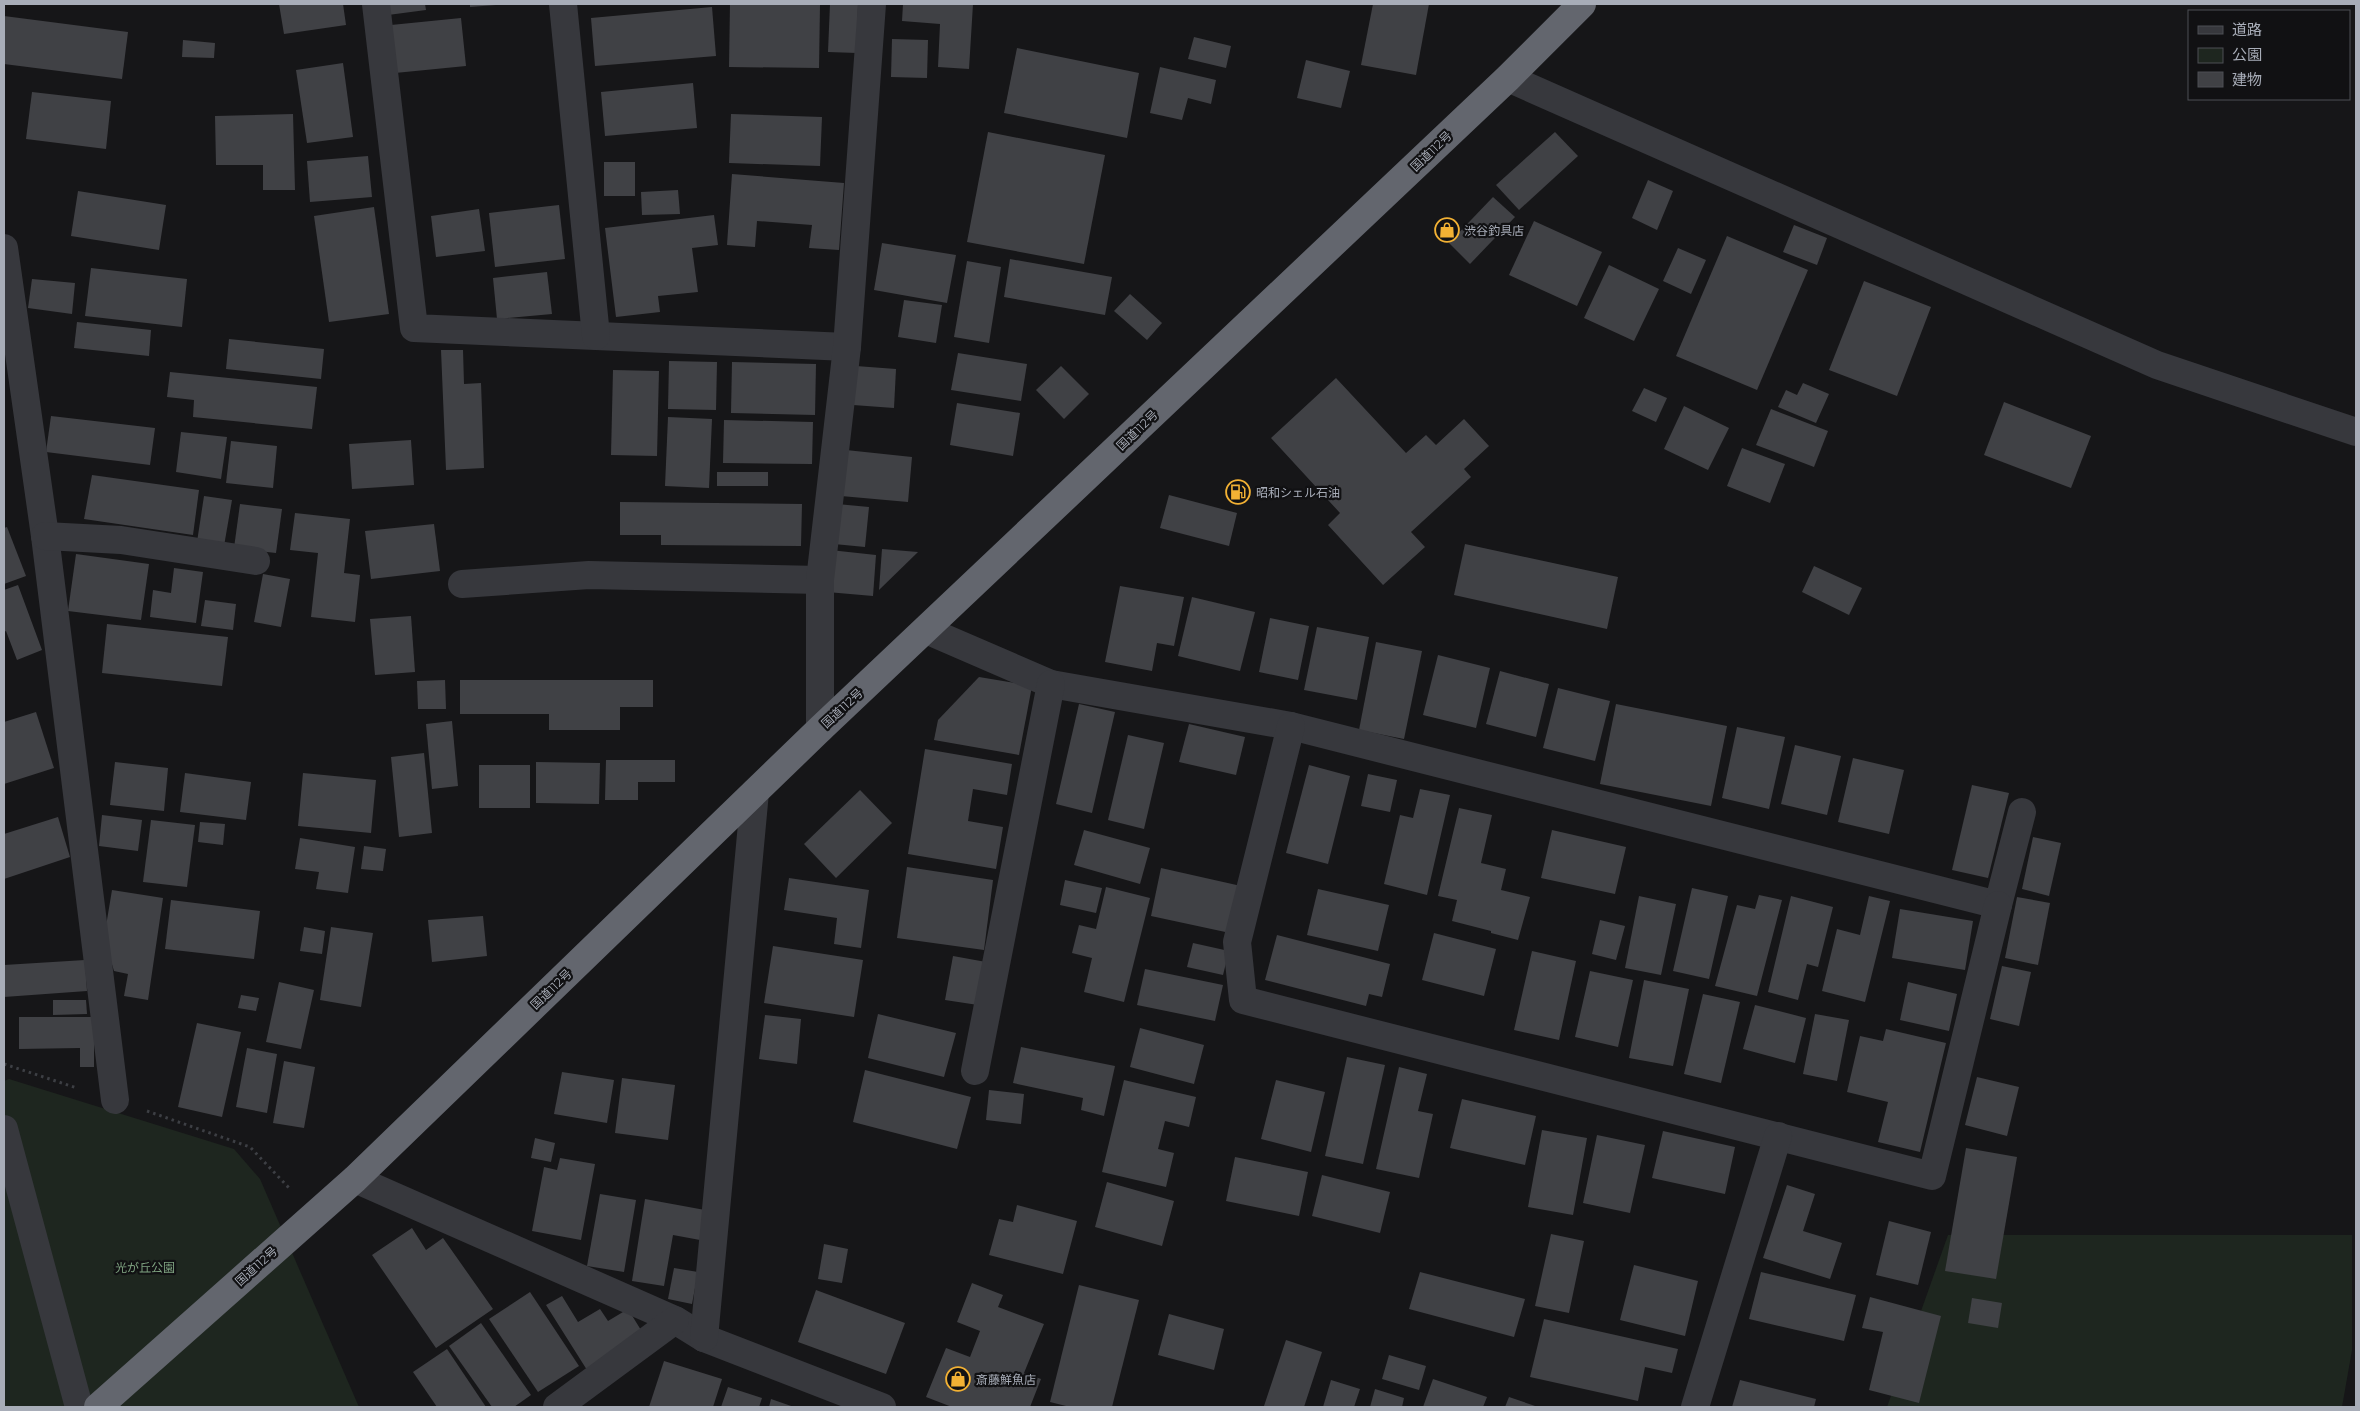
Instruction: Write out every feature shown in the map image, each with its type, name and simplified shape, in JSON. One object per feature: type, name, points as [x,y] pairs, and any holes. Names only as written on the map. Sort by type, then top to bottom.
[{"type":"highway","name":"国道112号","points":[[98,1407],[354,1179],[820,729],[1508,78],[1581,4]]},
{"type":"street","points":[[376,4],[414,328],[847,347]]},
{"type":"street","points":[[563,4],[596,336]]},
{"type":"street","points":[[820,729],[820,580],[847,347],[872,4]]},
{"type":"street","points":[[1508,78],[2158,366],[2356,432]]},
{"type":"street","points":[[4,248],[45,536],[115,1100]]},
{"type":"street","points":[[45,536],[121,540],[256,561]]},
{"type":"street","points":[[462,584],[589,575],[820,580]]},
{"type":"street","points":[[926,630],[1051,684],[1291,726],[1998,904]]},
{"type":"street","points":[[975,1071],[1051,684]]},
{"type":"street","points":[[1291,726],[1237,942],[1243,1000],[1932,1176],[2022,812]]},
{"type":"street","points":[[704,1338],[755,792]]},
{"type":"street","points":[[4,1129],[78,1407]]},
{"type":"street","points":[[1695,1407],[1778,1136]]},
{"type":"street","points":[[354,1179],[675,1320],[704,1338],[882,1407]]},
{"type":"street","points":[[557,1407],[675,1320]]},
{"type":"path","points":[[4,1064],[250,1147],[314,1214]]},
{"type":"green space","name":"光が丘公園","points":[[9,1079],[234,1149],[260,1179],[359,1407],[4,1407],[4,1081]]},
{"type":"green space","points":[[1948,1235],[2352,1235],[2352,1350],[2342,1407],[1887,1407]]},
{"type":"building","points":[[279,4],[343,4],[346,25],[284,34]]},
{"type":"building","points":[[387,4],[425,4],[426,10],[388,15]]},
{"type":"building","points":[[470,4],[496,4],[496,5],[470,7]]},
{"type":"building","points":[[730,4],[820,4],[819,68],[729,67]]},
{"type":"building","points":[[830,4],[858,4],[857,53],[828,52]]},
{"type":"building","points":[[903,4],[973,4],[969,69],[938,67],[940,24],[902,21]]},
{"type":"building","points":[[1373,4],[1429,4],[1416,75],[1361,65]]},
{"type":"building","points":[[712,7],[716,56],[595,66],[591,18]]},
{"type":"building","points":[[4,16],[128,32],[122,79],[4,64]]},
{"type":"building","points":[[461,18],[466,66],[395,73],[391,25]]},
{"type":"building","points":[[1194,37],[1231,46],[1226,68],[1188,59]]},
{"type":"building","points":[[892,39],[928,40],[927,78],[891,77]]},
{"type":"building","points":[[183,40],[215,43],[214,58],[182,57]]},
{"type":"building","points":[[1017,48],[1139,73],[1127,138],[1004,113]]},
{"type":"building","points":[[1306,60],[1350,71],[1341,108],[1297,98]]},
{"type":"building","points":[[343,63],[353,137],[307,143],[296,70]]},
{"type":"building","points":[[1160,67],[1216,80],[1211,104],[1188,98],[1182,120],[1150,113]]},
{"type":"building","points":[[693,83],[697,128],[605,136],[601,92]]},
{"type":"building","points":[[32,92],[111,101],[106,149],[26,139]]},
{"type":"building","points":[[293,114],[295,190],[263,190],[263,165],[216,165],[215,116]]},
{"type":"building","points":[[731,114],[822,117],[820,166],[729,163]]},
{"type":"building","points":[[988,132],[1105,155],[1084,264],[967,242]]},
{"type":"building","points":[[1555,132],[1578,156],[1519,210],[1496,185]]},
{"type":"building","points":[[368,156],[372,197],[310,202],[307,161]]},
{"type":"building","points":[[604,162],[635,162],[635,196],[604,196]]},
{"type":"building","points":[[732,174],[844,183],[839,250],[809,248],[812,225],[757,221],[755,247],[727,245]]},
{"type":"building","points":[[1648,180],[1673,191],[1657,230],[1632,218]]},
{"type":"building","points":[[678,190],[680,214],[642,215],[641,192]]},
{"type":"building","points":[[78,191],[166,205],[159,250],[71,236]]},
{"type":"building","points":[[1493,197],[1515,217],[1470,264],[1449,243]]},
{"type":"building","points":[[559,205],[565,259],[495,267],[489,213]]},
{"type":"building","points":[[374,207],[389,314],[329,322],[314,216]]},
{"type":"building","points":[[479,209],[485,251],[436,257],[431,216]]},
{"type":"building","points":[[714,215],[718,245],[692,248],[698,292],[658,296],[660,312],[616,317],[605,228]]},
{"type":"building","points":[[1534,221],[1602,252],[1577,306],[1509,275]]},
{"type":"building","points":[[1794,225],[1827,238],[1817,265],[1783,252]]},
{"type":"building","points":[[1727,236],[1808,270],[1757,390],[1676,356]]},
{"type":"building","points":[[882,243],[956,255],[947,303],[874,290]]},
{"type":"building","points":[[1678,248],[1706,260],[1691,294],[1663,281]]},
{"type":"building","points":[[1010,259],[1112,277],[1105,315],[1004,297]]},
{"type":"building","points":[[967,261],[1001,267],[989,343],[954,337]]},
{"type":"building","points":[[1609,265],[1659,289],[1634,341],[1584,318]]},
{"type":"building","points":[[91,268],[187,279],[182,327],[85,316]]},
{"type":"building","points":[[547,272],[552,314],[497,319],[493,278]]},
{"type":"building","points":[[32,279],[75,283],[72,314],[28,308]]},
{"type":"building","points":[[1864,281],[1931,307],[1897,396],[1829,370]]},
{"type":"building","points":[[1130,294],[1162,323],[1147,340],[1114,311]]},
{"type":"building","points":[[904,300],[942,305],[936,343],[898,337]]},
{"type":"building","points":[[77,322],[151,330],[149,356],[74,348]]},
{"type":"building","points":[[229,339],[324,349],[321,379],[226,369]]},
{"type":"building","points":[[441,350],[463,350],[464,384],[481,383],[484,468],[446,470]]},
{"type":"building","points":[[958,353],[1027,364],[1021,401],[951,390]]},
{"type":"building","points":[[669,361],[717,362],[716,410],[668,409]]},
{"type":"building","points":[[732,362],[816,364],[815,415],[731,413]]},
{"type":"building","points":[[856,366],[896,369],[894,408],[853,405]]},
{"type":"building","points":[[1061,366],[1089,394],[1064,419],[1036,390]]},
{"type":"building","points":[[613,370],[659,371],[657,456],[611,455]]},
{"type":"building","points":[[170,372],[317,387],[312,429],[193,417],[194,400],[167,397]]},
{"type":"building","points":[[1336,378],[1406,453],[1426,435],[1436,445],[1464,419],[1489,446],[1464,469],[1471,477],[1411,532],[1425,547],[1383,585],[1328,525],[1340,513],[1271,438]]},
{"type":"building","points":[[1803,383],[1829,394],[1816,423],[1778,407],[1786,390],[1797,395]]},
{"type":"building","points":[[1644,388],[1667,398],[1656,422],[1632,411]]},
{"type":"building","points":[[2004,402],[2091,436],[2071,488],[1984,455]]},
{"type":"building","points":[[957,403],[1020,413],[1013,456],[950,445]]},
{"type":"building","points":[[1684,406],[1729,428],[1708,470],[1664,449]]},
{"type":"building","points":[[1771,409],[1828,431],[1814,467],[1756,445]]},
{"type":"building","points":[[51,416],[155,428],[150,465],[46,452]]},
{"type":"building","points":[[668,417],[712,419],[709,488],[665,486]]},
{"type":"building","points":[[724,420],[813,422],[812,464],[723,463]]},
{"type":"building","points":[[181,432],[227,437],[221,479],[176,472]]},
{"type":"building","points":[[411,440],[414,485],[352,489],[349,444]]},
{"type":"building","points":[[231,441],[277,446],[273,488],[226,483]]},
{"type":"building","points":[[1742,448],[1785,464],[1770,503],[1727,486]]},
{"type":"building","points":[[846,450],[912,457],[908,502],[841,496]]},
{"type":"building","points":[[717,472],[768,472],[768,486],[717,486]]},
{"type":"building","points":[[92,475],[199,490],[193,535],[84,519]]},
{"type":"building","points":[[1169,495],[1237,513],[1229,546],[1160,528]]},
{"type":"building","points":[[204,496],[232,500],[224,546],[197,542]]},
{"type":"building","points":[[620,502],[802,504],[801,546],[661,545],[661,535],[620,535]]},
{"type":"building","points":[[240,504],[282,509],[276,553],[234,548]]},
{"type":"building","points":[[837,504],[869,507],[865,547],[834,544]]},
{"type":"building","points":[[295,513],[350,519],[344,573],[360,575],[355,622],[311,617],[318,553],[290,550]]},
{"type":"building","points":[[434,524],[440,571],[371,579],[365,531]]},
{"type":"building","points":[[7,527],[26,576],[4,584],[4,528]]},
{"type":"building","points":[[1465,544],[1618,577],[1607,629],[1454,595]]},
{"type":"building","points":[[882,549],[918,552],[879,590]]},
{"type":"building","points":[[830,550],[876,555],[873,596],[827,592]]},
{"type":"building","points":[[76,554],[149,564],[141,620],[68,611]]},
{"type":"building","points":[[1814,566],[1862,588],[1849,615],[1802,592]]},
{"type":"building","points":[[174,568],[203,572],[196,623],[150,617],[153,590],[171,593]]},
{"type":"building","points":[[263,574],[290,579],[281,627],[254,622]]},
{"type":"building","points":[[18,585],[42,650],[17,660],[6,631],[4,632],[4,590]]},
{"type":"building","points":[[1120,586],[1184,597],[1174,646],[1157,643],[1152,671],[1105,662]]},
{"type":"building","points":[[1192,597],[1255,612],[1240,671],[1178,656]]},
{"type":"building","points":[[205,600],[236,604],[233,630],[201,626]]},
{"type":"building","points":[[411,616],[415,672],[375,675],[370,619]]},
{"type":"building","points":[[1270,618],[1309,626],[1298,680],[1259,672]]},
{"type":"building","points":[[107,624],[228,637],[222,686],[102,673]]},
{"type":"building","points":[[1317,627],[1369,637],[1357,700],[1304,690]]},
{"type":"building","points":[[1376,642],[1422,651],[1404,739],[1359,730]]},
{"type":"building","points":[[1438,655],[1490,668],[1476,728],[1423,715]]},
{"type":"building","points":[[1500,671],[1549,684],[1536,737],[1486,724]]},
{"type":"building","points":[[979,677],[1032,686],[1019,755],[934,740],[938,720]]},
{"type":"building","points":[[445,680],[446,709],[418,709],[417,681]]},
{"type":"building","points":[[460,680],[653,680],[653,707],[620,707],[620,730],[549,730],[549,714],[460,714]]},
{"type":"building","points":[[1558,688],[1610,701],[1595,761],[1543,748]]},
{"type":"building","points":[[1079,704],[1115,712],[1092,813],[1056,804]]},
{"type":"building","points":[[1616,704],[1727,726],[1711,806],[1600,784]]},
{"type":"building","points":[[36,712],[54,768],[4,784],[4,722]]},
{"type":"building","points":[[452,721],[458,786],[432,789],[426,724]]},
{"type":"building","points":[[1189,724],[1245,737],[1236,775],[1179,762]]},
{"type":"building","points":[[1737,727],[1785,737],[1769,809],[1722,798]]},
{"type":"building","points":[[1128,735],[1164,743],[1144,829],[1108,820]]},
{"type":"building","points":[[1795,745],[1841,756],[1827,815],[1781,804]]},
{"type":"building","points":[[925,749],[1012,764],[1007,795],[973,789],[968,821],[1003,827],[996,869],[908,854]]},
{"type":"building","points":[[424,753],[432,833],[399,837],[391,757]]},
{"type":"building","points":[[1853,758],[1904,770],[1889,834],[1838,822]]},
{"type":"building","points":[[606,760],[675,760],[675,782],[638,782],[638,800],[605,800]]},
{"type":"building","points":[[115,762],[168,768],[164,811],[110,805]]},
{"type":"building","points":[[536,762],[600,763],[599,804],[536,803]]},
{"type":"building","points":[[479,765],[530,765],[530,808],[479,808]]},
{"type":"building","points":[[1309,765],[1350,776],[1328,864],[1286,853]]},
{"type":"building","points":[[185,773],[251,782],[246,820],[180,812]]},
{"type":"building","points":[[303,773],[376,780],[371,833],[298,826]]},
{"type":"building","points":[[1368,774],[1397,780],[1390,812],[1361,806]]},
{"type":"building","points":[[1972,785],[2009,793],[1988,878],[1952,870]]},
{"type":"building","points":[[1420,789],[1450,795],[1427,895],[1384,884],[1400,815],[1413,818]]},
{"type":"building","points":[[860,790],[892,823],[836,878],[804,844]]},
{"type":"building","points":[[1459,808],[1492,815],[1481,863],[1506,869],[1501,890],[1530,897],[1518,940],[1452,921],[1457,900],[1438,896]]},
{"type":"building","points":[[102,815],[142,820],[138,851],[99,846]]},
{"type":"building","points":[[58,817],[70,857],[4,879],[4,834]]},
{"type":"building","points":[[151,820],[195,825],[187,887],[143,882]]},
{"type":"building","points":[[200,822],[225,824],[223,845],[198,842]]},
{"type":"building","points":[[1084,830],[1150,848],[1140,884],[1074,865]]},
{"type":"building","points":[[1552,830],[1626,847],[1615,894],[1541,878]]},
{"type":"building","points":[[2033,837],[2061,843],[2049,896],[2022,889]]},
{"type":"building","points":[[300,838],[355,847],[348,893],[316,889],[319,872],[295,869]]},
{"type":"building","points":[[364,846],[386,849],[383,871],[361,869]]},
{"type":"building","points":[[907,867],[993,880],[984,950],[897,938]]},
{"type":"building","points":[[1161,868],[1241,886],[1230,933],[1151,916]]},
{"type":"building","points":[[789,878],[869,890],[861,948],[834,944],[837,918],[784,910]]},
{"type":"building","points":[[1065,880],[1102,888],[1096,913],[1060,905]]},
{"type":"building","points":[[1106,887],[1150,898],[1124,1002],[1084,992],[1092,958],[1072,953],[1079,925],[1096,929]]},
{"type":"building","points":[[1692,888],[1728,896],[1709,979],[1673,971]]},
{"type":"building","points":[[1318,889],[1389,905],[1378,951],[1307,935]]},
{"type":"building","points":[[112,890],[163,898],[148,1000],[124,996],[128,974],[114,971],[104,938]]},
{"type":"building","points":[[1759,895],[1782,900],[1757,996],[1715,986],[1737,905],[1755,909]]},
{"type":"building","points":[[1639,896],[1676,904],[1661,975],[1625,968]]},
{"type":"building","points":[[1791,896],[1833,907],[1818,967],[1807,964],[1798,1000],[1768,992]]},
{"type":"building","points":[[1869,896],[1890,901],[1865,1002],[1822,991],[1837,929],[1860,935]]},
{"type":"building","points":[[2017,897],[2050,903],[2038,965],[2005,958]]},
{"type":"building","points":[[171,900],[260,911],[254,959],[165,949]]},
{"type":"building","points":[[1900,909],[1973,921],[1965,970],[1892,958]]},
{"type":"building","points":[[483,916],[487,956],[432,962],[428,920]]},
{"type":"building","points":[[1600,920],[1625,926],[1616,960],[1592,954]]},
{"type":"building","points":[[304,927],[325,931],[322,954],[300,951]]},
{"type":"building","points":[[331,927],[373,933],[361,1007],[320,1000]]},
{"type":"building","points":[[1434,933],[1496,949],[1484,996],[1422,980]]},
{"type":"building","points":[[1277,935],[1390,964],[1382,997],[1369,994],[1366,1006],[1265,980]]},
{"type":"building","points":[[1193,943],[1229,951],[1223,975],[1187,967]]},
{"type":"building","points":[[773,946],[863,960],[854,1017],[764,1003]]},
{"type":"building","points":[[1532,951],[1576,961],[1559,1040],[1514,1030]]},
{"type":"building","points":[[953,956],[986,962],[978,1005],[945,1000]]},
{"type":"building","points":[[85,960],[87,991],[4,997],[4,965]]},
{"type":"building","points":[[2002,966],[2031,972],[2019,1026],[1990,1019]]},
{"type":"building","points":[[1145,969],[1223,985],[1215,1021],[1137,1005]]},
{"type":"building","points":[[1590,971],[1633,980],[1618,1047],[1575,1037]]},
{"type":"building","points":[[1644,980],[1689,989],[1673,1066],[1629,1058]]},
{"type":"building","points":[[279,982],[314,990],[301,1049],[266,1042]]},
{"type":"building","points":[[1908,982],[1957,994],[1949,1031],[1900,1020]]},
{"type":"building","points":[[1703,994],[1740,1002],[1721,1083],[1684,1074]]},
{"type":"building","points":[[241,995],[259,998],[256,1011],[238,1008]]},
{"type":"building","points":[[53,1000],[86,1000],[87,1014],[53,1015]]},
{"type":"building","points":[[1755,1005],[1806,1018],[1795,1063],[1743,1049]]},
{"type":"building","points":[[878,1014],[956,1033],[944,1077],[868,1058]]},
{"type":"building","points":[[1815,1014],[1849,1020],[1837,1081],[1803,1074]]},
{"type":"building","points":[[765,1015],[801,1019],[797,1064],[759,1059]]},
{"type":"building","points":[[19,1017],[94,1017],[94,1067],[80,1067],[80,1048],[19,1049]]},
{"type":"building","points":[[197,1023],[241,1032],[222,1117],[178,1107]]},
{"type":"building","points":[[1140,1028],[1204,1045],[1194,1084],[1130,1067]]},
{"type":"building","points":[[1886,1029],[1946,1043],[1920,1152],[1878,1142],[1888,1102],[1847,1092],[1860,1036],[1883,1041]]},
{"type":"building","points":[[1021,1047],[1115,1066],[1104,1116],[1081,1110],[1083,1098],[1013,1083]]},
{"type":"building","points":[[247,1048],[277,1054],[267,1113],[236,1107]]},
{"type":"building","points":[[1347,1057],[1385,1065],[1363,1164],[1325,1156]]},
{"type":"building","points":[[284,1061],[315,1067],[304,1128],[273,1123]]},
{"type":"building","points":[[1399,1067],[1427,1074],[1418,1111],[1433,1114],[1419,1178],[1376,1169]]},
{"type":"building","points":[[865,1070],[971,1097],[957,1149],[853,1122]]},
{"type":"building","points":[[562,1072],[614,1080],[607,1123],[554,1114]]},
{"type":"building","points":[[1977,1077],[2019,1087],[2007,1136],[1965,1125]]},
{"type":"building","points":[[622,1078],[675,1085],[668,1140],[615,1133]]},
{"type":"building","points":[[1124,1080],[1196,1097],[1189,1127],[1165,1121],[1158,1149],[1174,1153],[1166,1187],[1102,1172]]},
{"type":"building","points":[[1276,1080],[1325,1092],[1311,1152],[1261,1139]]},
{"type":"building","points":[[989,1090],[1024,1094],[1021,1124],[986,1120]]},
{"type":"building","points":[[1462,1099],[1536,1116],[1525,1165],[1450,1148]]},
{"type":"building","points":[[1542,1130],[1587,1138],[1573,1215],[1528,1207]]},
{"type":"building","points":[[1663,1131],[1735,1147],[1725,1194],[1652,1178]]},
{"type":"building","points":[[1597,1135],[1645,1145],[1630,1213],[1583,1203]]},
{"type":"building","points":[[535,1138],[555,1143],[551,1162],[531,1158]]},
{"type":"building","points":[[1966,1148],[2017,1157],[1996,1279],[1945,1271]]},
{"type":"building","points":[[1235,1157],[1308,1172],[1299,1216],[1226,1201]]},
{"type":"building","points":[[560,1158],[595,1164],[581,1240],[532,1231],[544,1167],[557,1170]]},
{"type":"building","points":[[1322,1175],[1390,1192],[1380,1233],[1312,1216]]},
{"type":"building","points":[[1107,1182],[1174,1201],[1162,1246],[1095,1227]]},
{"type":"building","points":[[1787,1185],[1815,1194],[1803,1231],[1842,1243],[1830,1279],[1763,1258]]},
{"type":"building","points":[[600,1194],[636,1200],[624,1272],[587,1266]]},
{"type":"building","points":[[645,1199],[705,1210],[700,1240],[673,1235],[664,1286],[632,1281]]},
{"type":"building","points":[[1017,1205],[1077,1221],[1063,1274],[989,1255],[999,1219],[1013,1222]]},
{"type":"building","points":[[1889,1221],[1931,1232],[1918,1285],[1876,1275]]},
{"type":"building","points":[[412,1228],[426,1250],[443,1238],[493,1309],[436,1348],[372,1255]]},
{"type":"building","points":[[1551,1234],[1584,1241],[1569,1313],[1535,1306]]},
{"type":"building","points":[[824,1244],[848,1249],[842,1283],[818,1279]]},
{"type":"building","points":[[1634,1265],[1698,1281],[1685,1336],[1620,1320]]},
{"type":"building","points":[[674,1268],[698,1272],[692,1304],[668,1299]]},
{"type":"building","points":[[1420,1272],[1525,1299],[1514,1337],[1409,1309]]},
{"type":"building","points":[[1761,1272],[1856,1295],[1844,1341],[1749,1319]]},
{"type":"building","points":[[972,1283],[1003,1295],[998,1307],[1044,1324],[1024,1373],[1041,1379],[1030,1407],[952,1407],[926,1397],[946,1348],[970,1357],[980,1331],[957,1322]]},
{"type":"building","points":[[1079,1285],[1139,1300],[1112,1407],[1070,1407],[1050,1402]]},
{"type":"building","points":[[816,1290],[905,1323],[886,1374],[798,1342]]},
{"type":"building","points":[[530,1292],[579,1366],[538,1392],[489,1319]]},
{"type":"building","points":[[562,1296],[578,1322],[600,1309],[608,1321],[628,1309],[644,1335],[587,1370],[546,1305]]},
{"type":"building","points":[[1870,1297],[1941,1316],[1919,1403],[1869,1390],[1883,1332],[1862,1328]]},
{"type":"building","points":[[1972,1298],[2002,1303],[1998,1328],[1968,1323]]},
{"type":"building","points":[[1169,1314],[1224,1329],[1214,1370],[1158,1355]]},
{"type":"building","points":[[1544,1319],[1678,1349],[1672,1373],[1645,1367],[1638,1401],[1530,1377]]},
{"type":"building","points":[[481,1323],[531,1395],[514,1407],[492,1407],[449,1346]]},
{"type":"building","points":[[1286,1340],[1322,1352],[1304,1407],[1267,1407],[1264,1406]]},
{"type":"building","points":[[447,1349],[486,1407],[437,1407],[413,1372]]},
{"type":"building","points":[[1389,1355],[1426,1366],[1419,1390],[1382,1379]]},
{"type":"building","points":[[664,1361],[722,1379],[713,1407],[649,1407]]},
{"type":"building","points":[[1433,1379],[1487,1397],[1483,1407],[1423,1407]]},
{"type":"building","points":[[1331,1380],[1360,1389],[1354,1407],[1323,1407]]},
{"type":"building","points":[[1740,1380],[1816,1399],[1814,1407],[1732,1407]]},
{"type":"building","points":[[728,1387],[762,1398],[759,1407],[721,1407]]},
{"type":"building","points":[[1375,1389],[1404,1398],[1402,1407],[1370,1407]]},
{"type":"building","points":[[1509,1397],[1538,1407],[1505,1407]]},
{"type":"building","points":[[771,1399],[794,1407],[769,1407]]},
{"type":"place","name":"渋谷釣具店","points":[[1447,230]]},
{"type":"place","name":"昭和シェル石油","points":[[1238,492]]},
{"type":"place","name":"斎藤鮮魚店","points":[[958,1379]]}]
